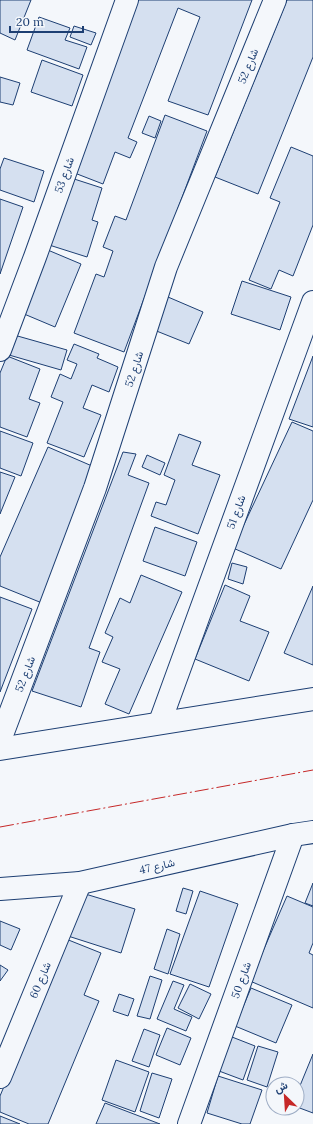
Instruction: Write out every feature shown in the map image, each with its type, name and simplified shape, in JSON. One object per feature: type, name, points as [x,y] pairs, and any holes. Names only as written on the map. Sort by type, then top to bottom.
[{"type":"street","name":"شارع 53","points":[[0,350],[36,257],[127,0]]},
{"type":"street","name":"شارع 52","points":[[0,740],[95,488],[166,267],[275,0]]},
{"type":"street","name":"شارع 51","points":[[160,722],[313,302]]},
{"type":"street","points":[[0,749],[313,698]]},
{"type":"street","name":"شارع 47","points":[[0,889],[80,883],[303,834]]},
{"type":"street","name":"شارع 50","points":[[189,1124],[303,834]]},
{"type":"street","name":"شارع 60","points":[[0,1077],[80,883]]},
{"type":"building","points":[[0,0],[31,0],[15,40],[0,33]]},
{"type":"building","points":[[136,0],[252,0],[208,115],[168,101],[200,17],[178,8],[128,138],[137,142],[130,158],[115,152],[103,184],[72,172]]},
{"type":"building","points":[[287,0],[313,0],[313,57],[258,194],[215,177]]},
{"type":"building","points":[[39,17],[70,28],[65,40],[87,47],[79,69],[27,50]]},
{"type":"building","points":[[74,26],[96,33],[91,45],[70,37]]},
{"type":"building","points":[[42,60],[83,75],[72,106],[31,92]]},
{"type":"building","points":[[0,77],[20,83],[13,105],[0,102]]},
{"type":"building","points":[[165,115],[207,131],[124,352],[74,333],[96,274],[104,277],[113,251],[103,247],[115,216],[126,220]]},
{"type":"building","points":[[149,116],[161,121],[155,138],[142,133]]},
{"type":"building","points":[[291,147],[313,156],[313,225],[293,276],[279,270],[271,289],[249,280],[280,202],[270,198]]},
{"type":"building","points":[[4,158],[44,171],[34,202],[0,190],[0,169]]},
{"type":"building","points":[[68,177],[102,188],[92,220],[98,222],[87,257],[46,244]]},
{"type":"building","points":[[0,199],[23,207],[0,274]]},
{"type":"building","points":[[43,248],[81,264],[55,327],[17,311]]},
{"type":"building","points":[[242,281],[291,297],[280,330],[231,314]]},
{"type":"building","points":[[168,297],[203,312],[189,344],[154,330]]},
{"type":"building","points":[[14,335],[67,350],[61,370],[9,355]]},
{"type":"building","points":[[74,344],[99,354],[97,358],[118,367],[109,392],[92,385],[83,408],[101,415],[84,457],[47,443],[63,402],[51,397],[60,374],[71,379],[77,364],[67,360]]},
{"type":"building","points":[[7,356],[40,369],[29,399],[40,403],[27,437],[0,427],[0,373]]},
{"type":"building","points":[[313,356],[313,427],[289,419]]},
{"type":"building","points":[[292,422],[313,431],[313,500],[281,569],[233,548]]},
{"type":"building","points":[[0,431],[33,443],[21,476],[0,468]]},
{"type":"building","points":[[179,434],[201,442],[192,465],[220,475],[198,534],[151,516],[156,502],[166,505],[175,480],[164,475]]},
{"type":"building","points":[[48,447],[99,469],[42,603],[0,586],[0,557]]},
{"type":"building","points":[[123,452],[136,454],[128,475],[149,483],[89,648],[100,652],[81,707],[32,691]]},
{"type":"building","points":[[147,455],[165,463],[160,475],[142,467]]},
{"type":"building","points":[[0,472],[15,477],[0,514]]},
{"type":"building","points":[[155,527],[197,542],[185,576],[143,561]]},
{"type":"building","points":[[232,563],[247,567],[243,584],[228,579]]},
{"type":"building","points":[[141,575],[182,592],[129,714],[105,704],[120,669],[102,662],[113,637],[105,633],[120,598],[130,603]]},
{"type":"building","points":[[225,585],[250,596],[240,621],[269,632],[249,681],[195,659]]},
{"type":"building","points":[[313,586],[313,665],[284,653]]},
{"type":"building","points":[[0,597],[32,609],[0,692]]},
{"type":"building","points":[[313,883],[313,906],[305,903]]},
{"type":"building","points":[[183,888],[193,891],[186,914],[176,911]]},
{"type":"building","points":[[200,891],[238,904],[209,987],[170,974]]},
{"type":"building","points":[[82,893],[135,909],[121,953],[68,936]]},
{"type":"building","points":[[287,896],[313,907],[313,943],[309,953],[313,955],[313,1008],[250,981]]},
{"type":"building","points":[[0,921],[20,929],[11,950],[0,945]]},
{"type":"building","points":[[167,929],[180,934],[168,974],[154,969]]},
{"type":"building","points":[[66,939],[101,953],[84,995],[99,1001],[48,1124],[29,1124],[0,1112],[0,1096]]},
{"type":"building","points":[[0,965],[8,970],[0,981]]},
{"type":"building","points":[[150,976],[162,980],[150,1019],[137,1016]]},
{"type":"building","points":[[173,981],[184,985],[174,1009],[192,1017],[186,1031],[157,1019]]},
{"type":"building","points":[[190,984],[211,994],[199,1019],[178,1008]]},
{"type":"building","points":[[251,988],[292,1005],[276,1043],[235,1026]]},
{"type":"building","points":[[119,994],[134,999],[128,1016],[113,1011]]},
{"type":"building","points":[[167,1028],[191,1038],[180,1065],[156,1055]]},
{"type":"building","points":[[144,1029],[160,1035],[149,1067],[132,1061]]},
{"type":"building","points":[[232,1037],[255,1046],[243,1080],[219,1071]]},
{"type":"building","points":[[258,1046],[278,1052],[270,1076],[265,1076],[265,1086],[247,1080]]},
{"type":"building","points":[[313,1054],[313,1113],[305,1110],[304,1076]]},
{"type":"building","points":[[116,1060],[149,1072],[135,1112],[102,1100]]},
{"type":"building","points":[[152,1073],[172,1079],[159,1118],[140,1111]]},
{"type":"building","points":[[218,1076],[262,1090],[250,1124],[242,1124],[207,1113]]},
{"type":"building","points":[[105,1103],[160,1124],[96,1124]]},
{"type":"building","points":[[0,1116],[20,1124],[0,1124]]},
{"type":"power","points":[[0,827],[313,770]]}]
